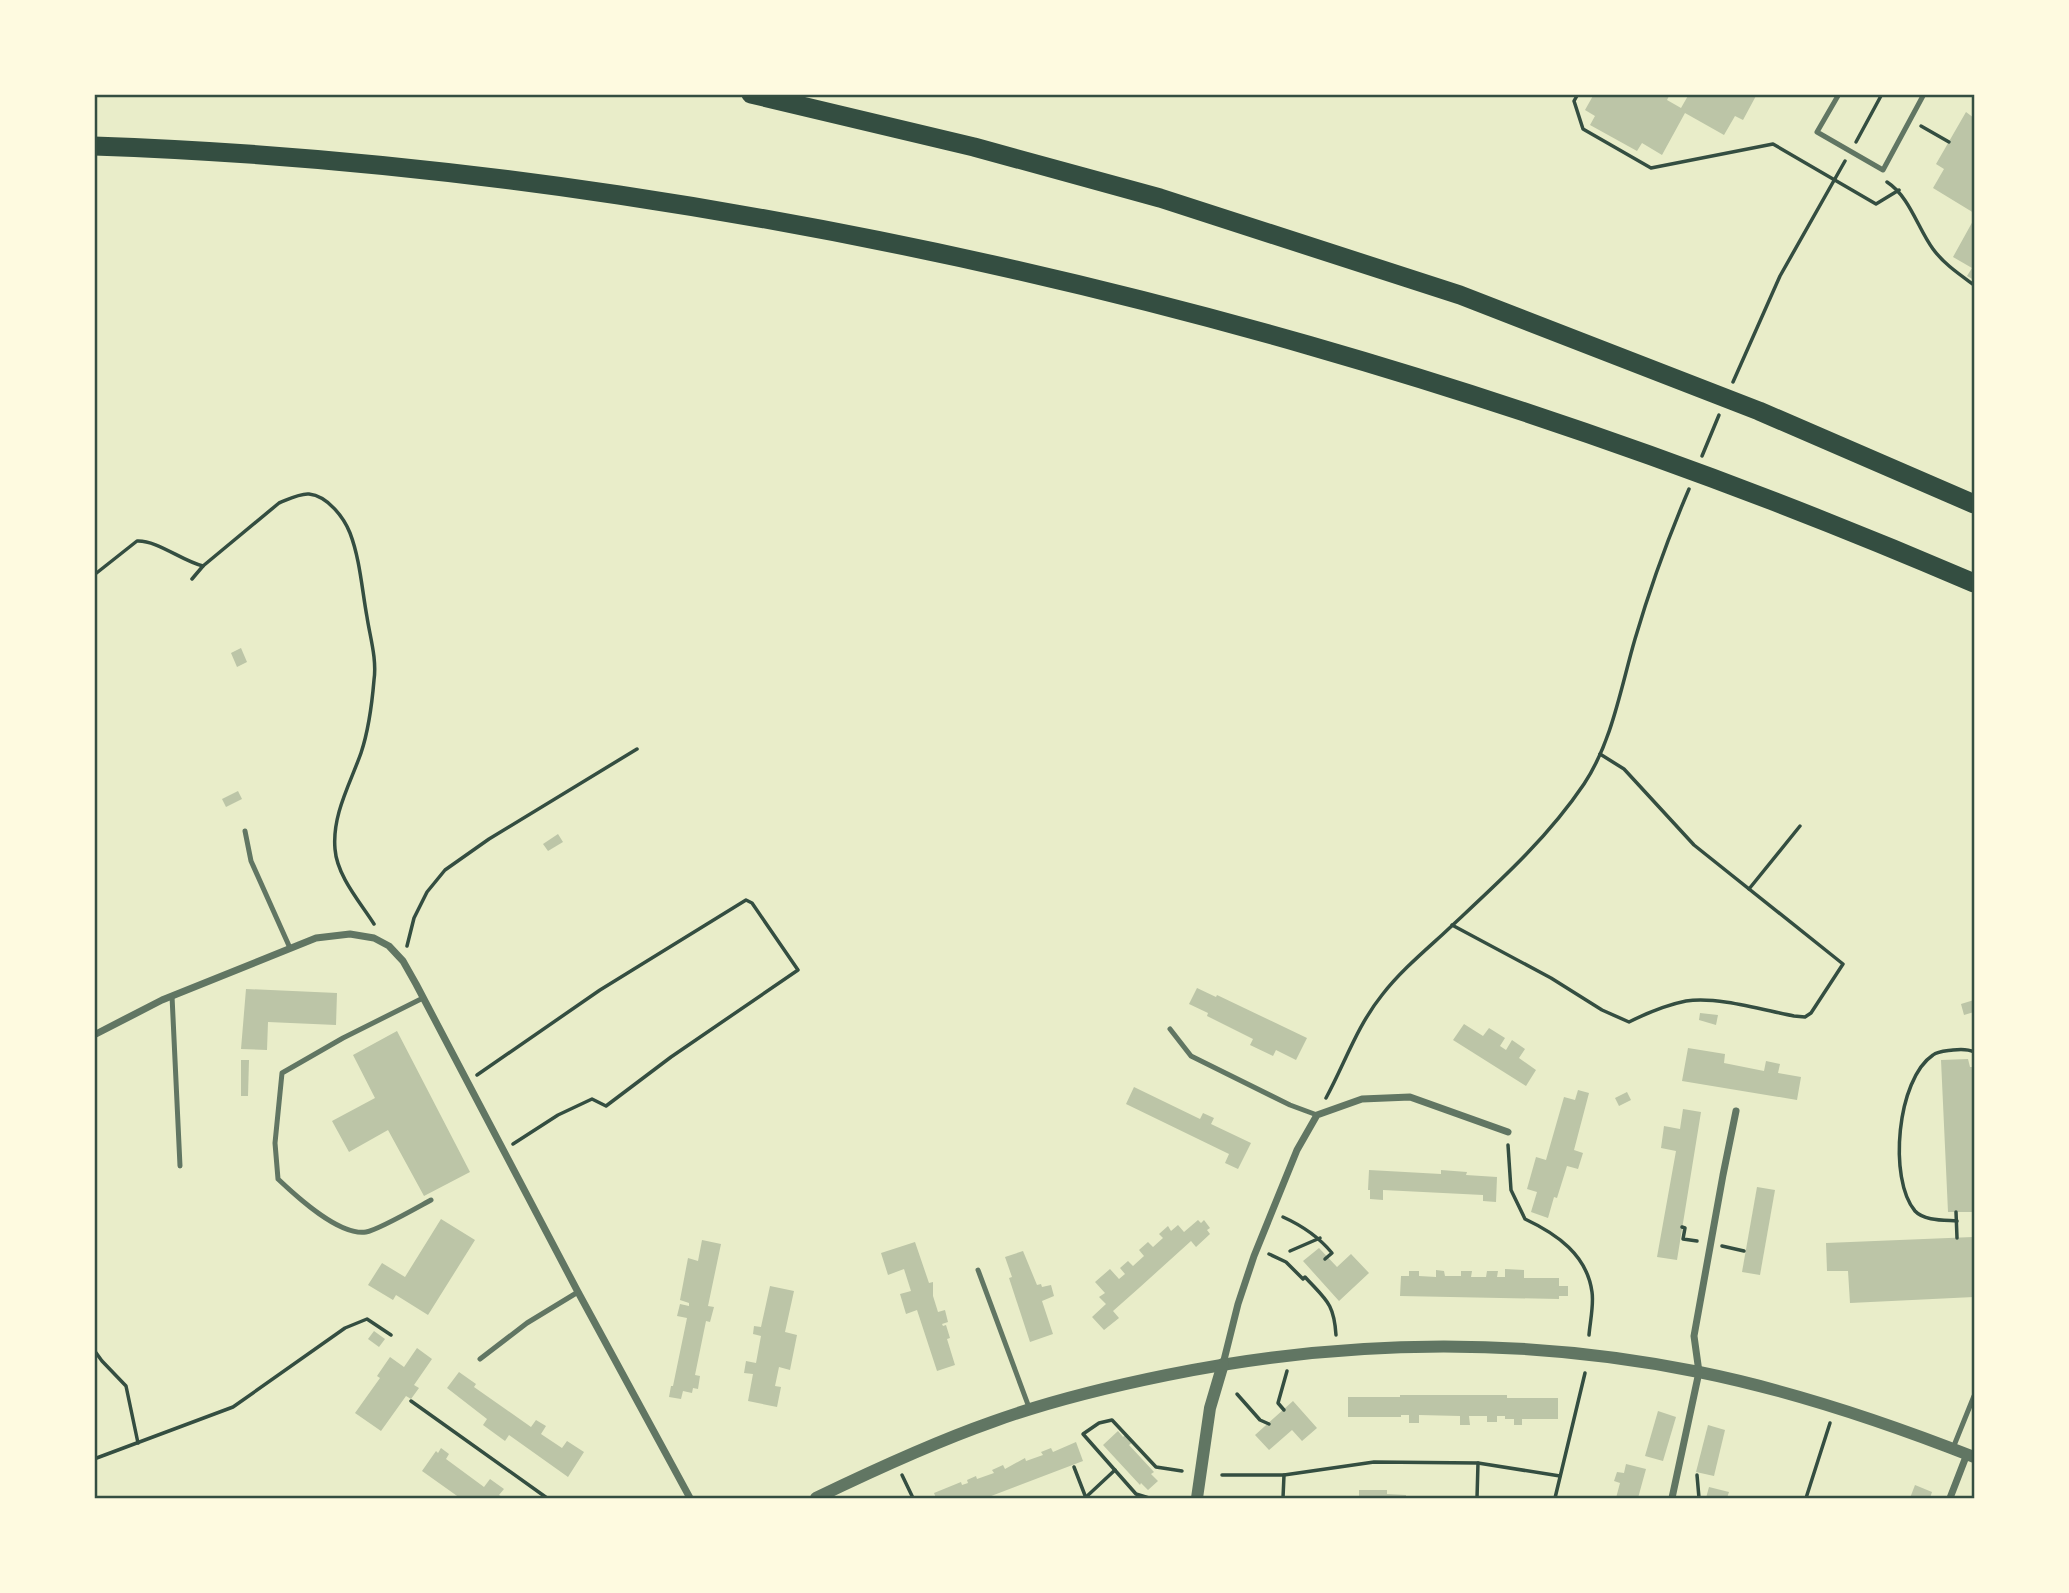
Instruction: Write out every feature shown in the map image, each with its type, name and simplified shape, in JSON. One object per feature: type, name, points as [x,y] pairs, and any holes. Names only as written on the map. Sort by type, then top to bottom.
[{"type":"highway","points":[[751,94],[974,147],[1160,198],[1460,295],[1759,411],[1975,504]]},
{"type":"highway","points":[[94,146],[338,160],[528,182],[804,226],[1090,288],[1395,371],[1497,404],[1728,484],[1975,583]]},
{"type":"street","points":[[94,1034],[172,996],[316,938],[350,934],[374,938],[389,946],[403,961],[690,1499]]},
{"type":"street","points":[[1198,1499],[1210,1408],[1238,1304],[1297,1150],[1317,1115],[1362,1098],[1410,1097],[1508,1132]]},
{"type":"street","points":[[1672,1499],[1699,1372],[1695,1336],[1736,1111]]},
{"type":"street","points":[[816,1499],[958,1434],[1098,1390],[1223,1364],[1288,1355],[1436,1345],[1500,1346],[1587,1354],[1699,1372],[1835,1407],[1971,1456],[1950,1499]]},
{"type":"lane","points":[[1839,94],[1816,132],[1883,170],[1924,94]]},
{"type":"lane","points":[[245,831],[251,862],[290,948]]},
{"type":"lane","points":[[172,996],[180,1166]]},
{"type":"lane","points":[[423,998],[343,1038],[282,1073],[275,1143],[278,1180],[303,1203],[340,1227],[366,1232],[431,1200]]},
{"type":"lane","points":[[1170,1030],[1191,1056],[1290,1105],[1317,1115]]},
{"type":"lane","points":[[978,1270],[1030,1410]]},
{"type":"lane","points":[[480,1359],[527,1323],[578,1293]]},
{"type":"lane","points":[[1953,1448],[1975,1396]]},
{"type":"path","points":[[1578,94],[1574,101],[1583,129],[1651,168],[1773,144],[1876,204],[1899,190]]},
{"type":"path","points":[[1732,385],[1780,276],[1882,94]]},
{"type":"path","points":[[1910,120],[1949,142]]},
{"type":"path","points":[[1883,170],[1885,180],[1899,190],[1943,262],[1975,285]]},
{"type":"path","points":[[1702,458],[1721,409]]},
{"type":"path","points":[[1317,1115],[1346,1060],[1360,1025],[1382,994],[1407,967],[1517,865],[1585,783],[1600,754],[1638,629],[1671,531],[1691,482]]},
{"type":"path","points":[[192,579],[203,566],[279,503],[290,498],[309,494],[326,501],[338,513],[349,533],[362,588],[375,676],[365,738],[339,811],[335,851],[344,876],[389,946]]},
{"type":"path","points":[[94,575],[137,541],[146,541],[190,563],[203,566]]},
{"type":"path","points":[[403,961],[414,918],[427,892],[444,870],[489,839],[637,749]]},
{"type":"path","points":[[1452,925],[1551,978],[1602,1010],[1629,1022],[1655,1010],[1688,1001],[1720,1002],[1805,1017],[1811,1013],[1843,964],[1693,845],[1624,769],[1600,754]]},
{"type":"path","points":[[1749,889],[1800,826]]},
{"type":"path","points":[[467,1082],[600,990],[746,900],[752,902],[798,971],[682,1049],[606,1106],[592,1099],[558,1115],[503,1151]]},
{"type":"path","points":[[1956,1221],[1922,1216],[1910,1202],[1901,1167],[1902,1115],[1911,1086],[1922,1066],[1934,1054],[1959,1049],[1975,1052]]},
{"type":"path","points":[[1508,1132],[1511,1190],[1525,1219],[1565,1243],[1585,1265],[1593,1293],[1589,1335]]},
{"type":"path","points":[[1272,1212],[1301,1225],[1320,1238],[1332,1253],[1325,1259]]},
{"type":"path","points":[[1956,1212],[1957,1238]]},
{"type":"path","points":[[1290,1251],[1320,1238]]},
{"type":"path","points":[[1258,1248],[1286,1262],[1303,1279],[1310,1273]]},
{"type":"path","points":[[1306,1277],[1335,1313],[1337,1351]]},
{"type":"path","points":[[94,1459],[233,1407],[345,1328],[368,1319],[391,1335]]},
{"type":"path","points":[[94,1350],[126,1386],[138,1443]]},
{"type":"path","points":[[1284,1410],[1278,1403],[1285,1381],[1288,1355]]},
{"type":"path","points":[[1555,1499],[1585,1373]]},
{"type":"path","points":[[1237,1394],[1260,1420],[1269,1424]]},
{"type":"path","points":[[411,1401],[547,1499]]},
{"type":"path","points":[[1806,1499],[1835,1407]]},
{"type":"path","points":[[1149,1498],[1136,1494],[1126,1478],[1115,1470],[1083,1434],[1099,1423],[1112,1420],[1156,1467],[1182,1471]]},
{"type":"path","points":[[895,1461],[913,1499]]},
{"type":"path","points":[[1222,1475],[1284,1475],[1374,1462],[1478,1463],[1560,1476]]},
{"type":"path","points":[[1477,1499],[1478,1463]]},
{"type":"path","points":[[1074,1467],[1087,1498],[1115,1470]]},
{"type":"path","points":[[1283,1499],[1284,1475]]},
{"type":"path","points":[[1698,1475],[1699,1499]]},
{"type":"building","points":[[1594,94],[1670,94],[1667,100],[1681,108],[1689,94],[1757,94],[1743,120],[1735,116],[1724,135],[1685,113],[1662,155],[1642,143],[1637,151],[1590,125],[1595,116],[1585,110]]},
{"type":"building","points":[[1966,112],[1974,118],[1974,213],[1933,188],[1944,169],[1936,164]]},
{"type":"building","points":[[1974,219],[1974,280],[1967,276],[1972,268],[1953,257]]},
{"type":"building","points":[[241,648],[247,662],[237,667],[231,653]]},
{"type":"building","points":[[238,791],[242,799],[226,807],[222,799]]},
{"type":"building","points":[[558,834],[563,842],[548,851],[543,844]]},
{"type":"building","points":[[1197,988],[1307,1038],[1296,1060],[1276,1050],[1273,1056],[1250,1045],[1253,1039],[1189,1004]]},
{"type":"building","points":[[246,989],[337,993],[336,1025],[268,1022],[267,1050],[241,1049]]},
{"type":"building","points":[[1974,1000],[1974,1012],[1964,1015],[1961,1004]]},
{"type":"building","points":[[1700,1013],[1718,1015],[1716,1025],[1699,1020]]},
{"type":"building","points":[[1464,1024],[1483,1036],[1489,1028],[1505,1038],[1500,1046],[1506,1050],[1512,1040],[1525,1049],[1519,1058],[1536,1070],[1526,1086],[1453,1040]]},
{"type":"building","points":[[397,1031],[470,1172],[424,1196],[388,1130],[349,1152],[332,1121],[375,1098],[353,1055]]},
{"type":"building","points":[[1688,1048],[1725,1054],[1724,1063],[1764,1071],[1766,1061],[1780,1064],[1778,1073],[1801,1077],[1797,1100],[1682,1081]]},
{"type":"building","points":[[1968,1059],[1970,1067],[1974,1067],[1974,1212],[1948,1212],[1941,1060]]},
{"type":"building","points":[[241,1060],[249,1060],[248,1096],[241,1096]]},
{"type":"building","points":[[1134,1087],[1200,1119],[1203,1113],[1214,1118],[1211,1124],[1251,1143],[1238,1169],[1225,1163],[1229,1154],[1126,1104]]},
{"type":"building","points":[[1578,1090],[1589,1093],[1574,1150],[1583,1153],[1578,1169],[1567,1166],[1548,1218],[1531,1212],[1537,1192],[1527,1189],[1536,1157],[1546,1160],[1564,1097],[1575,1100]]},
{"type":"building","points":[[1627,1092],[1631,1100],[1619,1106],[1615,1098]]},
{"type":"building","points":[[1683,1109],[1701,1112],[1677,1260],[1657,1257],[1676,1151],[1661,1148],[1664,1126],[1680,1129]]},
{"type":"building","points":[[1369,1170],[1441,1174],[1441,1170],[1497,1177],[1496,1202],[1483,1201],[1483,1195],[1383,1190],[1383,1200],[1370,1199]]},
{"type":"building","points":[[1757,1187],[1775,1190],[1760,1275],[1742,1272]]},
{"type":"building","points":[[441,1219],[475,1240],[428,1315],[396,1295],[393,1300],[368,1285],[382,1263],[405,1277]]},
{"type":"building","points":[[1198,1220],[1201,1223],[1204,1220],[1210,1228],[1207,1230],[1210,1234],[1196,1247],[1191,1241],[1113,1311],[1119,1318],[1104,1330],[1092,1317],[1106,1304],[1099,1297],[1105,1293],[1095,1282],[1110,1269],[1119,1279],[1125,1274],[1120,1268],[1128,1261],[1133,1266],[1144,1256],[1139,1250],[1148,1242],[1153,1247],[1163,1238],[1159,1234],[1168,1226],[1171,1231],[1178,1225],[1184,1232]]},
{"type":"building","points":[[1973,1237],[1974,1297],[1850,1303],[1848,1271],[1827,1271],[1826,1243]]},
{"type":"building","points":[[702,1240],[721,1244],[708,1306],[714,1307],[710,1322],[706,1321],[695,1375],[700,1376],[698,1389],[693,1388],[692,1393],[683,1391],[681,1399],[669,1397],[687,1318],[677,1316],[680,1304],[689,1306],[689,1303],[680,1300],[688,1258],[698,1261]]},
{"type":"building","points":[[915,1242],[929,1283],[933,1282],[933,1296],[938,1312],[945,1310],[948,1322],[942,1324],[946,1325],[955,1365],[937,1371],[917,1310],[906,1314],[900,1294],[911,1291],[904,1269],[888,1275],[881,1253]]},
{"type":"building","points":[[1319,1248],[1337,1267],[1351,1254],[1369,1273],[1339,1301],[1303,1261]]},
{"type":"building","points":[[1023,1251],[1037,1285],[1051,1285],[1054,1296],[1042,1301],[1053,1334],[1030,1342],[1005,1257]]},
{"type":"building","points":[[1505,1269],[1524,1270],[1524,1278],[1559,1278],[1559,1286],[1568,1286],[1568,1296],[1559,1296],[1559,1299],[1400,1296],[1401,1276],[1409,1276],[1409,1271],[1419,1271],[1419,1276],[1436,1277],[1436,1270],[1444,1271],[1445,1276],[1461,1276],[1461,1271],[1472,1271],[1471,1277],[1486,1277],[1487,1271],[1498,1271],[1497,1277],[1505,1277]]},
{"type":"building","points":[[770,1286],[794,1291],[785,1332],[797,1335],[790,1370],[779,1367],[775,1386],[781,1387],[777,1407],[748,1401],[753,1374],[744,1373],[746,1361],[756,1363],[761,1336],[753,1334],[754,1326],[761,1327]]},
{"type":"building","points":[[374,1331],[385,1339],[379,1347],[368,1339]]},
{"type":"building","points":[[417,1348],[432,1359],[414,1385],[419,1388],[411,1399],[406,1396],[381,1431],[355,1413],[380,1378],[377,1376],[390,1357],[404,1367]]},
{"type":"building","points":[[459,1372],[476,1384],[474,1387],[531,1427],[536,1420],[546,1426],[541,1434],[562,1448],[567,1441],[584,1452],[568,1477],[509,1435],[505,1441],[483,1425],[487,1419],[447,1388]]},
{"type":"building","points":[[1400,1395],[1558,1398],[1558,1419],[1522,1419],[1522,1425],[1514,1425],[1514,1419],[1505,1419],[1505,1416],[1497,1416],[1497,1422],[1487,1422],[1487,1416],[1469,1416],[1470,1425],[1460,1425],[1460,1416],[1419,1415],[1419,1423],[1409,1423],[1409,1415],[1348,1417],[1348,1397]]},
{"type":"building","points":[[1293,1401],[1317,1428],[1302,1441],[1292,1430],[1269,1450],[1255,1435]]},
{"type":"building","points":[[1658,1411],[1676,1417],[1663,1461],[1645,1456]]},
{"type":"building","points":[[1708,1425],[1725,1430],[1714,1476],[1696,1472]]},
{"type":"building","points":[[1118,1431],[1123,1437],[1126,1434],[1133,1442],[1129,1445],[1154,1472],[1151,1474],[1158,1481],[1148,1490],[1141,1483],[1140,1485],[1103,1445]]},
{"type":"building","points":[[1076,1442],[1083,1461],[986,1498],[936,1498],[934,1493],[961,1482],[962,1485],[968,1483],[967,1480],[976,1476],[977,1479],[994,1473],[992,1470],[1003,1465],[1005,1469],[1025,1458],[1026,1461],[1043,1455],[1041,1452],[1051,1448],[1053,1452]]},
{"type":"building","points":[[441,1448],[449,1454],[446,1459],[484,1487],[490,1479],[504,1489],[499,1495],[504,1498],[460,1498],[422,1471]]},
{"type":"building","points":[[1626,1464],[1646,1469],[1638,1498],[1616,1498],[1620,1483],[1614,1481],[1617,1472],[1624,1473]]},
{"type":"building","points":[[1915,1485],[1932,1492],[1930,1498],[1910,1498]]},
{"type":"building","points":[[1709,1487],[1729,1492],[1727,1498],[1706,1498]]},
{"type":"building","points":[[1359,1490],[1387,1490],[1387,1494],[1406,1495],[1406,1498],[1359,1498]]}]
